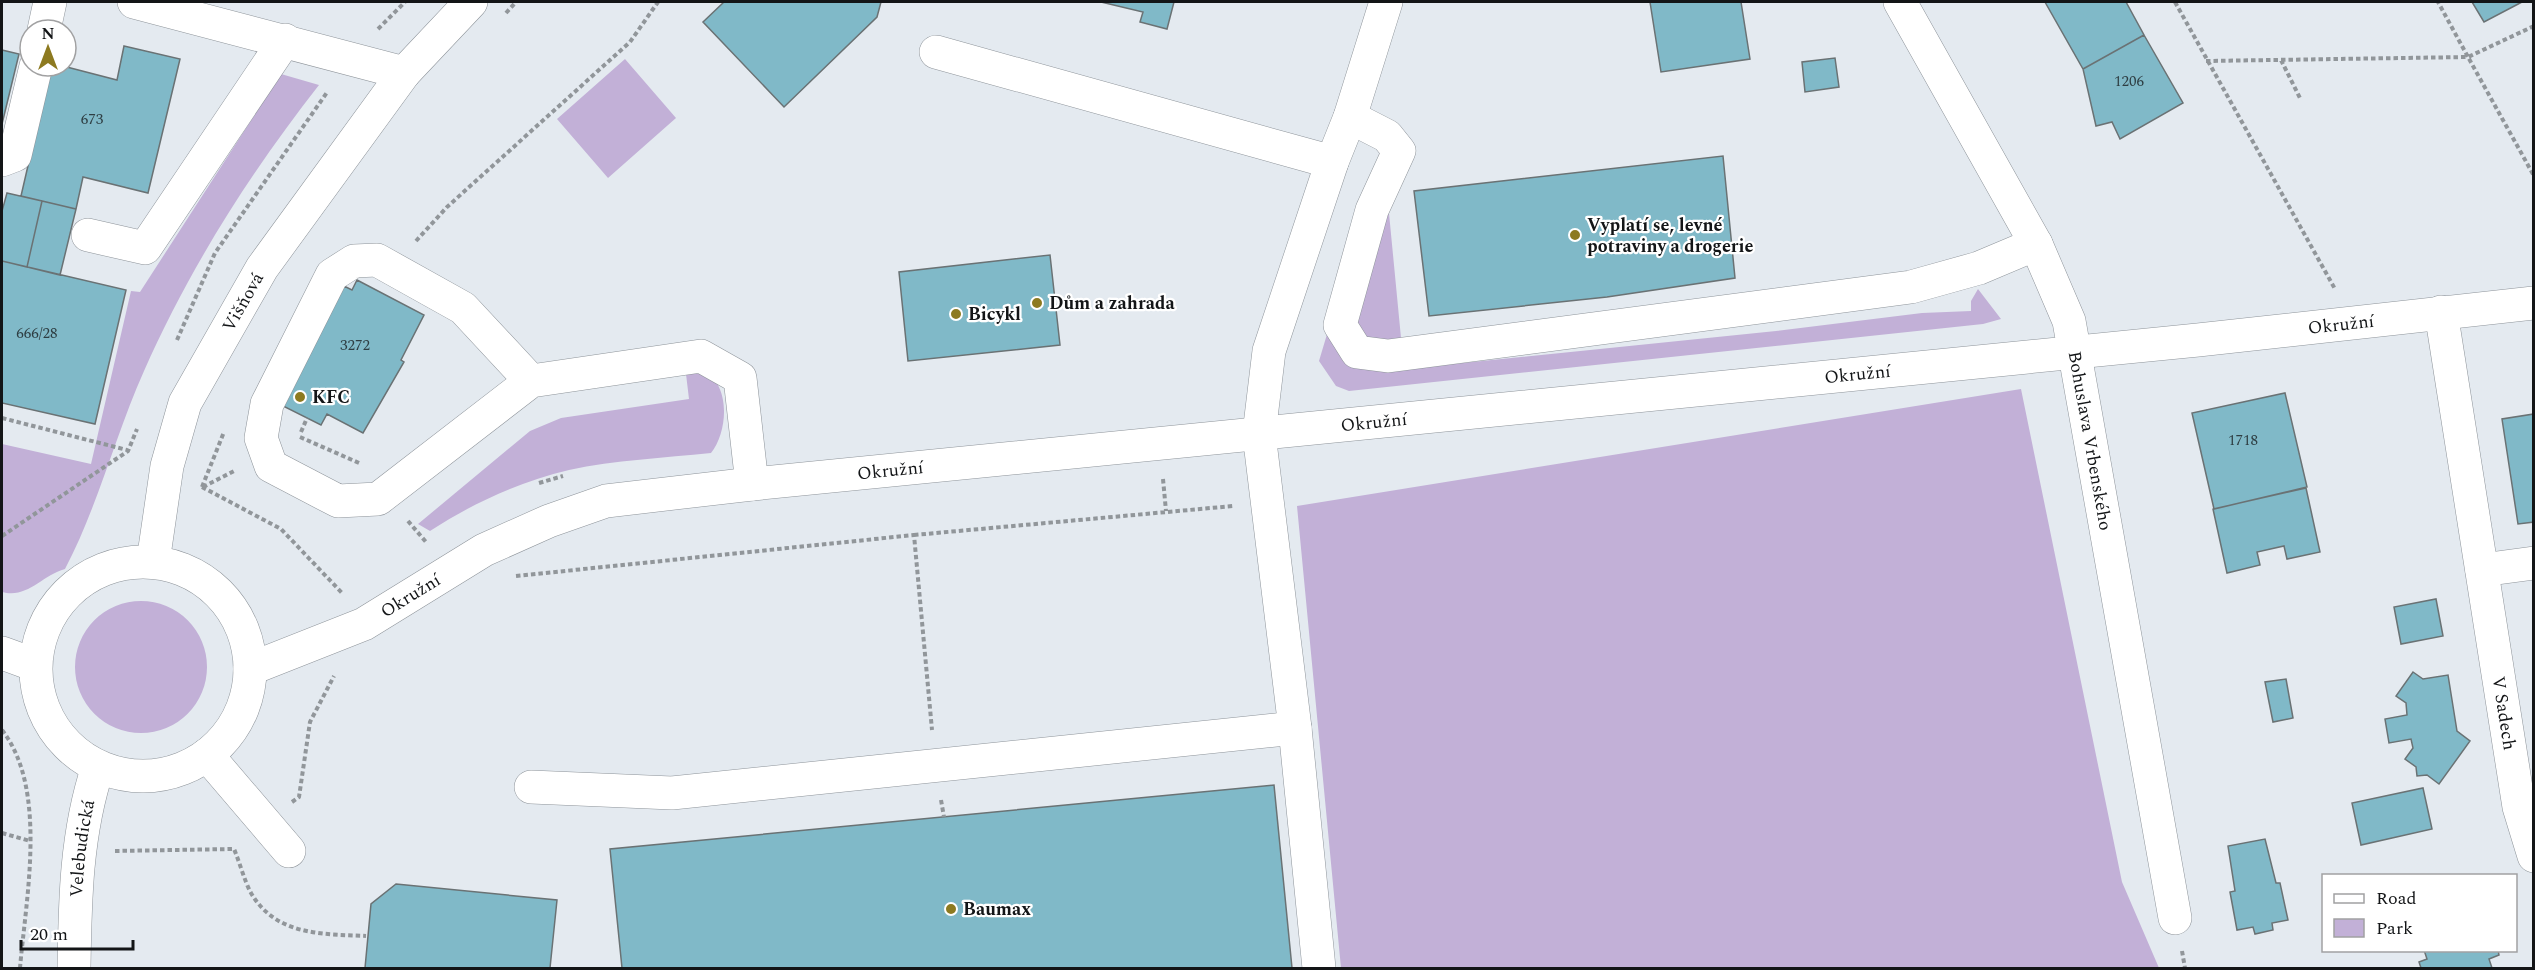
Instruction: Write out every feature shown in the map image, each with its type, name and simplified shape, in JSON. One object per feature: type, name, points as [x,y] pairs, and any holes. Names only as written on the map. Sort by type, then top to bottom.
[{"type":"street","points":[[47,18],[50,2]]},
{"type":"street","points":[[134,2],[404,73]]},
{"type":"street","name":"Višňová","points":[[153,562],[167,466],[185,403],[262,268],[404,73],[471,2]]},
{"type":"street","points":[[1319,969],[1295,728],[1259,434],[1269,351],[1332,162],[1350,117],[1386,2]]},
{"type":"street","name":"Bohuslava Vrbenského","points":[[1900,2],[2036,244],[2069,321],[2175,918]]},
{"type":"street","points":[[88,235],[145,248],[285,40]]},
{"type":"street","points":[[936,52],[1332,162]]},
{"type":"street","points":[[2,160],[15,155],[33,78]]},
{"type":"street","points":[[1350,117],[1387,136],[1399,151],[1372,210],[1340,325],[1357,352],[1388,356],[1911,287],[1979,268],[2036,244]]},
{"type":"street","points":[[531,381],[463,308],[377,260],[354,261],[332,275],[267,404],[261,438],[271,466],[338,501],[378,499],[531,381],[701,356],[740,378],[752,484]]},
{"type":"street","name":"Okružní","points":[[250,669],[364,624],[484,550],[549,520],[606,501],[752,484],[2534,303]]},
{"type":"street","name":"V Sadech","points":[[2441,312],[2519,807],[2534,856]]},
{"type":"street","points":[[153,562],[184,569],[211,585],[232,609],[246,638],[250,669],[245,702],[230,731],[207,755],[176,771],[142,776],[98,767],[78,755],[54,730],[39,699],[35,665],[42,631],[59,600],[86,577],[118,564],[153,562]]},
{"type":"street","points":[[2482,570],[2534,563]]},
{"type":"street","points":[[2,653],[35,665]]},
{"type":"street","points":[[531,787],[672,793],[1295,728]]},
{"type":"street","points":[[207,755],[289,851]]},
{"type":"street","name":"Velebudická","points":[[74,969],[78,851],[87,801],[98,767]]},
{"type":"path","points":[[410,248],[447,207],[630,42],[658,2]]},
{"type":"path","points":[[2175,2],[2337,293]]},
{"type":"path","points":[[2438,2],[2534,176]]},
{"type":"path","points":[[2206,61],[2468,57],[2534,26]]},
{"type":"path","points":[[2281,60],[2301,100]]},
{"type":"path","points":[[2,418],[128,451],[2,536]]},
{"type":"path","points":[[202,488],[281,529],[344,595]]},
{"type":"path","points":[[514,577],[914,535],[1243,505]]},
{"type":"path","points":[[914,535],[936,765],[944,817]]},
{"type":"path","points":[[299,797],[310,722],[336,672]]},
{"type":"path","points":[[2,730],[13,744],[27,788],[30,841],[20,969]]},
{"type":"path","points":[[2,833],[30,841]]},
{"type":"path","points":[[110,851],[234,849],[252,894],[285,927],[316,934],[366,936]]},
{"type":"green space","points":[[625,59],[676,118],[608,178],[557,119]]},
{"type":"green space","points":[[281,74],[319,85],[245,187],[181,296],[144,371],[97,496],[65,569],[27,590],[2,592],[2,444],[91,464],[131,291],[140,292]]},
{"type":"green space","points":[[1386,182],[1404,369],[1776,331],[1922,313],[1971,311],[1971,301],[1978,289],[2001,319],[1983,324],[1349,391],[1336,386],[1319,361],[1372,184]]},
{"type":"green space","points":[[704,371],[719,387],[724,409],[721,433],[711,453],[569,470],[497,494],[430,531],[418,524],[530,431],[561,418],[689,399],[686,374]]},
{"type":"green space","points":[[2021,389],[2122,882],[2159,968],[1341,968],[1297,506]]},
{"type":"green space","points":[[141,601],[166,606],[187,621],[202,642],[207,667],[202,692],[187,713],[166,728],[141,733],[116,728],[95,713],[80,692],[75,667],[80,642],[95,621],[116,606]]},
{"type":"building","points":[[724,2],[881,2],[877,17],[784,107],[703,22]]},
{"type":"building","points":[[1101,2],[1174,2],[1167,29],[1140,22],[1143,12]]},
{"type":"building","points":[[1650,2],[1741,2],[1750,59],[1661,72]]},
{"type":"building","points":[[2045,2],[2126,2],[2144,35],[2083,69]]},
{"type":"building","points":[[2472,2],[2522,2],[2484,22]]},
{"type":"building","points":[[2144,35],[2183,103],[2120,139],[2112,122],[2096,126],[2083,69]]},
{"type":"building","points":[[124,46],[180,59],[148,193],[83,177],[76,209],[21,196],[48,78],[78,78],[78,70],[117,80]]},
{"type":"building","points":[[2,50],[18,54],[18,58],[2,124]]},
{"type":"building","points":[[1835,58],[1839,87],[1805,92],[1802,62]]},
{"type":"building","name":"Vyplatí se, levné potraviny a drogerie","points":[[1723,156],[1735,278],[1607,297],[1429,316],[1414,191]]},
{"type":"building","points":[[7,193],[42,201],[27,267],[2,261],[2,211]]},
{"type":"building","points":[[42,201],[76,209],[60,275],[27,267]]},
{"type":"building","points":[[1050,255],[1060,345],[908,361],[899,272]]},
{"type":"building","points":[[2,261],[126,290],[95,424],[2,403]]},
{"type":"building","points":[[357,280],[424,315],[401,360],[404,362],[363,433],[327,414],[321,425],[281,405],[344,286],[352,290]]},
{"type":"building","points":[[2285,393],[2307,487],[2214,509],[2192,413]]},
{"type":"building","points":[[2534,414],[2534,522],[2518,524],[2502,419]]},
{"type":"building","points":[[2306,488],[2320,552],[2287,559],[2284,546],[2257,552],[2260,565],[2227,573],[2213,509]]},
{"type":"building","points":[[2436,599],[2443,636],[2401,644],[2394,607]]},
{"type":"building","points":[[2413,672],[2423,679],[2448,675],[2457,731],[2470,741],[2439,784],[2427,775],[2417,776],[2416,767],[2405,759],[2413,748],[2411,739],[2389,743],[2385,719],[2407,715],[2406,703],[2396,696]]},
{"type":"building","points":[[2286,679],[2293,718],[2273,722],[2265,682]]},
{"type":"building","name":"Baumax","points":[[1274,785],[1292,968],[622,968],[610,849]]},
{"type":"building","points":[[2423,788],[2432,829],[2361,845],[2352,803]]},
{"type":"building","points":[[2265,839],[2276,883],[2280,883],[2288,920],[2272,923],[2273,930],[2255,934],[2253,927],[2237,930],[2230,892],[2235,891],[2228,846]]},
{"type":"building","points":[[396,884],[557,900],[550,968],[365,968],[371,904]]},
{"type":"building","points":[[2425,952],[2498,952],[2499,955],[2489,959],[2492,968],[2421,968],[2419,962],[2427,959]]},
{"type":"place","name":"Vyplatí se, levné potraviny a drogerie","points":[[1575,235]]},
{"type":"place","name":"Dům a zahrada","points":[[1037,303]]},
{"type":"place","name":"Bicykl","points":[[956,314]]},
{"type":"place","name":"KFC","points":[[300,397]]},
{"type":"place","name":"Baumax","points":[[951,909]]}]
